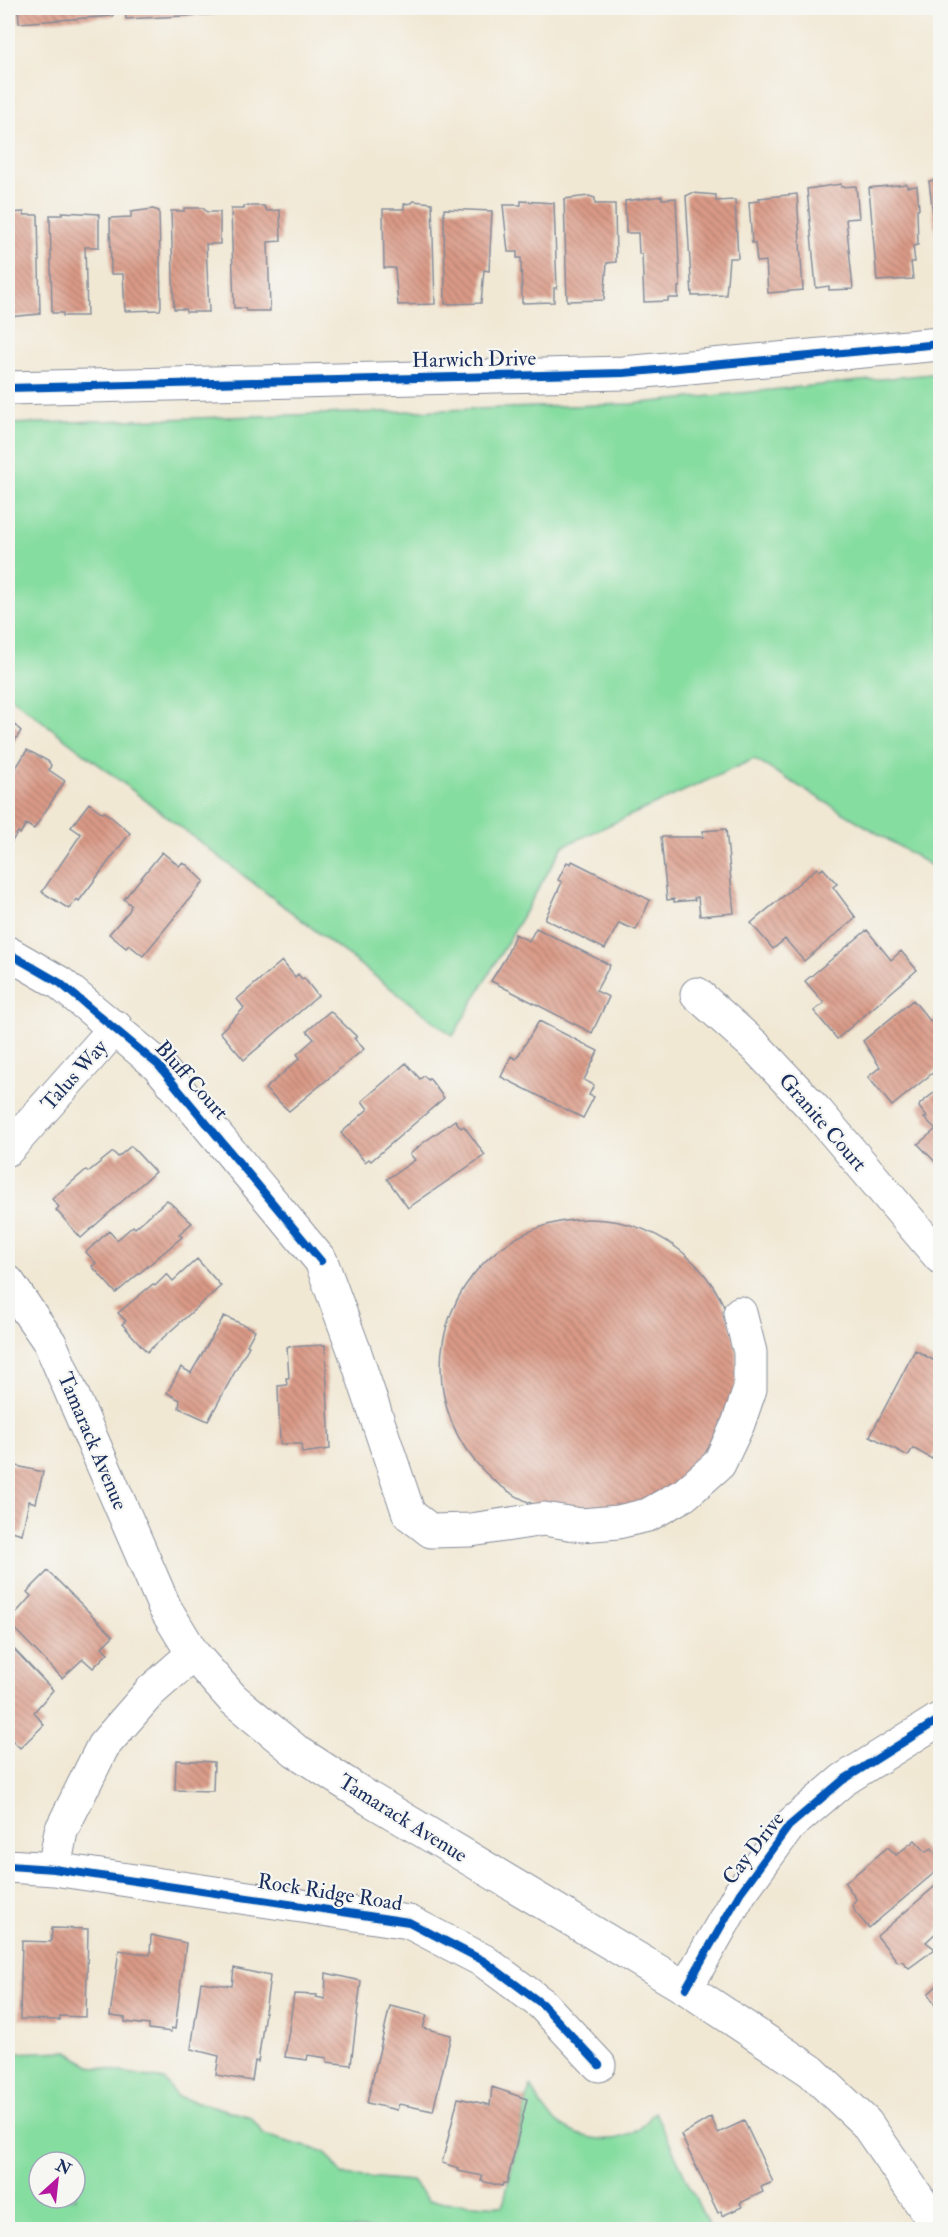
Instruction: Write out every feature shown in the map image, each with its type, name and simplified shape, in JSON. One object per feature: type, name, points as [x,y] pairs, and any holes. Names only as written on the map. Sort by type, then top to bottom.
[{"type":"street","name":"Harwich Drive","points":[[8,388],[624,373],[940,344]]},
{"type":"street","name":"Bluff Court","points":[[8,953],[60,983],[116,1027],[158,1065],[321,1262],[354,1350],[409,1514],[431,1531],[471,1530],[544,1519],[581,1526],[618,1522],[648,1515],[685,1494],[719,1464],[738,1425],[750,1389],[750,1352],[740,1312]]},
{"type":"street","name":"Granite Court","points":[[697,994],[756,1047],[818,1113],[940,1257]]},
{"type":"street","name":"Talus Way","points":[[8,1149],[116,1027]]},
{"type":"street","name":"Tamarack Avenue","points":[[8,1282],[50,1343],[165,1608],[193,1654],[233,1699],[296,1751],[380,1805],[686,1988],[811,2071],[866,2123],[940,2229]]},
{"type":"street","points":[[54,1869],[61,1831],[103,1746],[151,1691],[193,1654]]},
{"type":"street","name":"Cay Drive","points":[[686,1988],[740,1893],[789,1826],[843,1780],[938,1725]]},
{"type":"street","name":"Rock Ridge Road","points":[[8,1866],[54,1869],[410,1922],[484,1961],[542,2004],[599,2065]]},
{"type":"green space","points":[[940,373],[940,871],[754,759],[563,846],[453,1036],[8,695],[8,424],[631,404]]},
{"type":"green space","points":[[8,2046],[13,2053],[67,2051],[90,2066],[165,2080],[176,2096],[251,2117],[264,2135],[325,2152],[343,2175],[412,2181],[428,2201],[503,2206],[530,2086],[548,2114],[557,2122],[567,2129],[591,2138],[604,2139],[628,2135],[641,2127],[655,2112],[710,2229],[8,2229]]},
{"type":"building","points":[[18,8],[113,8],[113,16],[19,23]]},
{"type":"building","points":[[125,8],[220,8],[220,14],[126,19]]},
{"type":"building","points":[[940,179],[940,237],[936,238],[929,181]]},
{"type":"building","points":[[841,184],[841,187],[856,186],[859,218],[846,219],[853,289],[829,290],[829,286],[816,288],[807,189]]},
{"type":"building","points":[[907,184],[907,187],[917,186],[919,209],[917,209],[918,245],[913,246],[915,262],[911,262],[913,279],[877,281],[869,188]]},
{"type":"building","points":[[692,193],[716,195],[716,201],[735,200],[738,258],[729,258],[726,295],[692,296],[686,196]]},
{"type":"building","points":[[797,194],[803,290],[768,293],[766,261],[757,262],[755,243],[752,243],[749,202],[760,201],[759,198]]},
{"type":"building","points":[[589,196],[595,198],[595,204],[615,204],[616,262],[607,263],[604,300],[567,301],[564,199]]},
{"type":"building","points":[[662,196],[662,199],[676,198],[680,287],[678,287],[678,298],[668,298],[668,301],[644,302],[642,254],[639,254],[638,233],[626,233],[625,201]]},
{"type":"building","points":[[413,201],[432,203],[435,304],[398,305],[395,268],[384,268],[383,209],[404,209],[404,204]]},
{"type":"building","points":[[521,201],[554,203],[557,288],[554,288],[554,302],[522,303],[521,258],[517,258],[517,252],[508,252],[503,205],[521,205]]},
{"type":"building","points":[[244,206],[264,206],[267,211],[280,210],[281,241],[268,242],[270,311],[246,311],[245,308],[234,308],[231,209],[244,209]]},
{"type":"building","points":[[184,208],[203,208],[207,212],[220,212],[220,244],[206,244],[209,312],[186,312],[185,309],[174,309],[171,211],[184,211]]},
{"type":"building","points":[[153,209],[159,211],[160,310],[125,311],[123,274],[111,274],[110,218],[131,217],[131,212]]},
{"type":"building","points":[[444,209],[492,211],[489,271],[484,270],[481,303],[445,304]]},
{"type":"building","points":[[24,212],[24,215],[38,215],[40,314],[8,317],[8,213]]},
{"type":"building","points":[[62,212],[99,214],[99,247],[85,247],[87,316],[63,316],[63,313],[52,313],[50,215],[62,215]]},
{"type":"building","points":[[8,719],[21,731],[8,752]]},
{"type":"building","points":[[27,750],[48,761],[51,765],[49,770],[65,781],[34,829],[26,824],[8,847],[8,781]]},
{"type":"building","points":[[89,803],[102,813],[105,812],[130,833],[79,901],[77,899],[69,909],[42,892],[81,834],[71,827]]},
{"type":"building","points":[[726,829],[734,913],[700,916],[698,897],[694,898],[695,900],[674,902],[674,899],[667,900],[661,837],[703,837],[703,831]]},
{"type":"building","points":[[162,852],[179,866],[182,863],[187,865],[204,881],[143,956],[129,945],[126,948],[109,934],[129,911],[131,905],[124,899]]},
{"type":"building","points":[[572,861],[650,900],[636,930],[619,923],[605,949],[545,919],[562,882],[558,880],[567,862],[571,864]]},
{"type":"building","points":[[817,868],[820,871],[823,868],[837,884],[833,887],[856,918],[804,961],[785,939],[773,949],[751,923]]},
{"type":"building","points":[[536,928],[610,965],[596,991],[609,997],[592,1033],[491,981],[506,957],[515,934],[529,941]]},
{"type":"building","points":[[867,930],[891,960],[901,951],[917,970],[837,1039],[814,1011],[824,1003],[805,981]]},
{"type":"building","points":[[282,961],[295,977],[298,974],[302,979],[304,978],[318,996],[244,1060],[220,1032],[244,1008],[237,999]]},
{"type":"building","points":[[913,1000],[931,1022],[940,1014],[940,1067],[892,1106],[868,1077],[880,1067],[863,1041]]},
{"type":"building","points":[[330,1011],[357,1037],[354,1038],[364,1049],[289,1111],[265,1089],[300,1058],[297,1054],[314,1039],[307,1031]]},
{"type":"building","points":[[539,1021],[598,1051],[584,1080],[594,1085],[589,1095],[594,1097],[583,1118],[501,1077],[511,1056],[516,1059]]},
{"type":"building","points":[[406,1063],[420,1079],[424,1076],[428,1080],[429,1078],[444,1098],[371,1161],[369,1159],[365,1162],[341,1133],[368,1109],[362,1101]]},
{"type":"building","points":[[940,1088],[940,1167],[918,1144],[936,1129],[924,1118],[927,1117],[919,1107],[920,1104]]},
{"type":"building","points":[[455,1120],[461,1128],[464,1126],[485,1155],[408,1208],[387,1179],[415,1160],[410,1154]]},
{"type":"building","points":[[131,1146],[155,1172],[81,1238],[56,1210],[59,1207],[52,1199],[86,1170],[88,1172],[113,1152],[118,1157]]},
{"type":"building","points":[[167,1200],[192,1223],[179,1234],[182,1237],[116,1293],[92,1266],[96,1263],[86,1252],[109,1231],[117,1240],[133,1226],[135,1228]]},
{"type":"building","points":[[589,1219],[618,1222],[646,1230],[671,1244],[694,1262],[712,1285],[726,1310],[734,1338],[737,1367],[734,1396],[726,1424],[712,1449],[694,1472],[671,1490],[646,1504],[618,1512],[589,1515],[560,1512],[532,1504],[507,1490],[484,1472],[466,1449],[452,1424],[444,1396],[441,1367],[444,1338],[452,1310],[466,1285],[484,1262],[507,1244],[532,1230],[560,1222]]},
{"type":"building","points":[[197,1259],[221,1286],[147,1352],[122,1324],[126,1321],[118,1313],[153,1284],[155,1286],[167,1274],[173,1281]]},
{"type":"building","points":[[224,1316],[255,1330],[247,1345],[249,1346],[208,1421],[179,1408],[180,1400],[167,1393],[181,1367],[191,1373]]},
{"type":"building","points":[[325,1345],[330,1449],[302,1453],[301,1444],[280,1444],[278,1386],[287,1385],[286,1378],[289,1378],[287,1347]]},
{"type":"building","points":[[915,1350],[940,1364],[940,1380],[936,1389],[940,1391],[940,1444],[932,1459],[913,1448],[908,1456],[870,1436]]},
{"type":"building","points":[[8,1464],[43,1472],[36,1503],[29,1501],[22,1534],[8,1530]]},
{"type":"building","points":[[48,1571],[113,1636],[102,1647],[108,1653],[93,1668],[83,1659],[62,1678],[8,1622],[31,1596],[27,1592]]},
{"type":"building","points":[[8,1643],[53,1690],[34,1712],[44,1725],[20,1748],[8,1736]]},
{"type":"building","points":[[176,1760],[214,1762],[213,1791],[175,1790]]},
{"type":"building","points":[[915,1840],[926,1852],[932,1848],[940,1862],[940,1868],[869,1928],[855,1912],[853,1905],[856,1899],[845,1883],[888,1847],[896,1855]]},
{"type":"building","points":[[940,1882],[940,1929],[926,1942],[935,1949],[909,1968],[902,1961],[898,1962],[877,1936]]},
{"type":"building","points":[[52,1928],[88,1929],[86,2017],[60,2016],[60,2020],[20,2019],[22,1941],[51,1942]]},
{"type":"building","points":[[151,1935],[186,1943],[175,2029],[171,2028],[171,2032],[149,2029],[149,2025],[125,2022],[125,2018],[110,2016],[119,1950],[150,1955]]},
{"type":"building","points":[[234,1968],[270,1976],[258,2062],[255,2061],[252,2081],[216,2075],[219,2056],[191,2049],[201,1982],[232,1986]]},
{"type":"building","points":[[326,1973],[361,1981],[351,2065],[327,2062],[327,2058],[308,2055],[307,2060],[285,2057],[294,1994],[317,1995],[316,1997],[325,1999]]},
{"type":"building","points":[[940,1983],[940,2013],[928,1994]]},
{"type":"building","points":[[390,2006],[427,2015],[423,2028],[451,2035],[433,2111],[399,2104],[397,2110],[367,2103]]},
{"type":"building","points":[[492,2087],[527,2099],[507,2183],[503,2183],[502,2186],[481,2181],[483,2176],[458,2171],[459,2168],[442,2163],[458,2098],[490,2105]]},
{"type":"building","points":[[711,2117],[718,2133],[744,2121],[773,2182],[761,2187],[763,2192],[740,2203],[742,2207],[722,2216],[721,2211],[718,2213],[681,2135]]},
{"type":"cycle path","points":[[8,388],[624,373],[940,344]]},
{"type":"cycle path","points":[[8,953],[60,983],[158,1065],[321,1261]]},
{"type":"cycle path","points":[[686,1988],[740,1893],[789,1826],[843,1780],[940,1719]]},
{"type":"cycle path","points":[[8,1866],[54,1869],[409,1922],[484,1961],[542,2004],[599,2065]]}]
